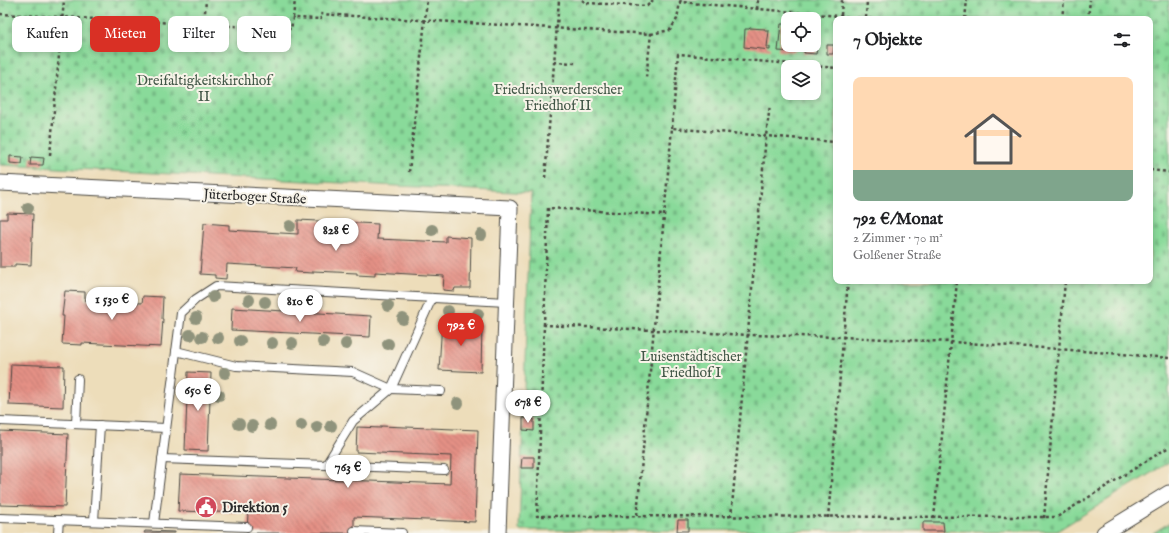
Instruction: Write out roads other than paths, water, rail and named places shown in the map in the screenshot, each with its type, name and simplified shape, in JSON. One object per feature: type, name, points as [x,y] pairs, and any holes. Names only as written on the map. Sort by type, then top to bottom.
[{"type":"street","name":"Jüterboger Straße","points":[[0,183],[510,208],[506,302]]},
{"type":"street","points":[[498,533],[506,302]]},
{"type":"street","points":[[1104,533],[1169,493]]},
{"type":"lane","points":[[154,523],[182,313],[196,299],[216,286],[506,302]]},
{"type":"lane","points":[[326,465],[353,422],[391,388],[432,298]]},
{"type":"lane","points":[[176,351],[236,366],[353,372],[391,388],[441,391]]},
{"type":"lane","points":[[76,424],[78,379]]},
{"type":"lane","points":[[0,421],[166,428]]},
{"type":"lane","points":[[94,521],[100,425]]},
{"type":"lane","points":[[162,458],[444,470]]},
{"type":"lane","points":[[0,518],[247,527]]},
{"type":"lane","points":[[58,533],[59,520]]},
{"type":"lane","points":[[358,532],[402,533]]},
{"type":"place","name":"Direktion 5","points":[[206,507]]},
{"type":"park label","name":"Dreifaltigkeitskirchhof II","points":[[204,88]]},
{"type":"park label","name":"Friedrichswerderscher Friedhof II","points":[[558,98]]},
{"type":"park label","name":"Luisenstädtischer Friedhof I","points":[[691,364]]}]
